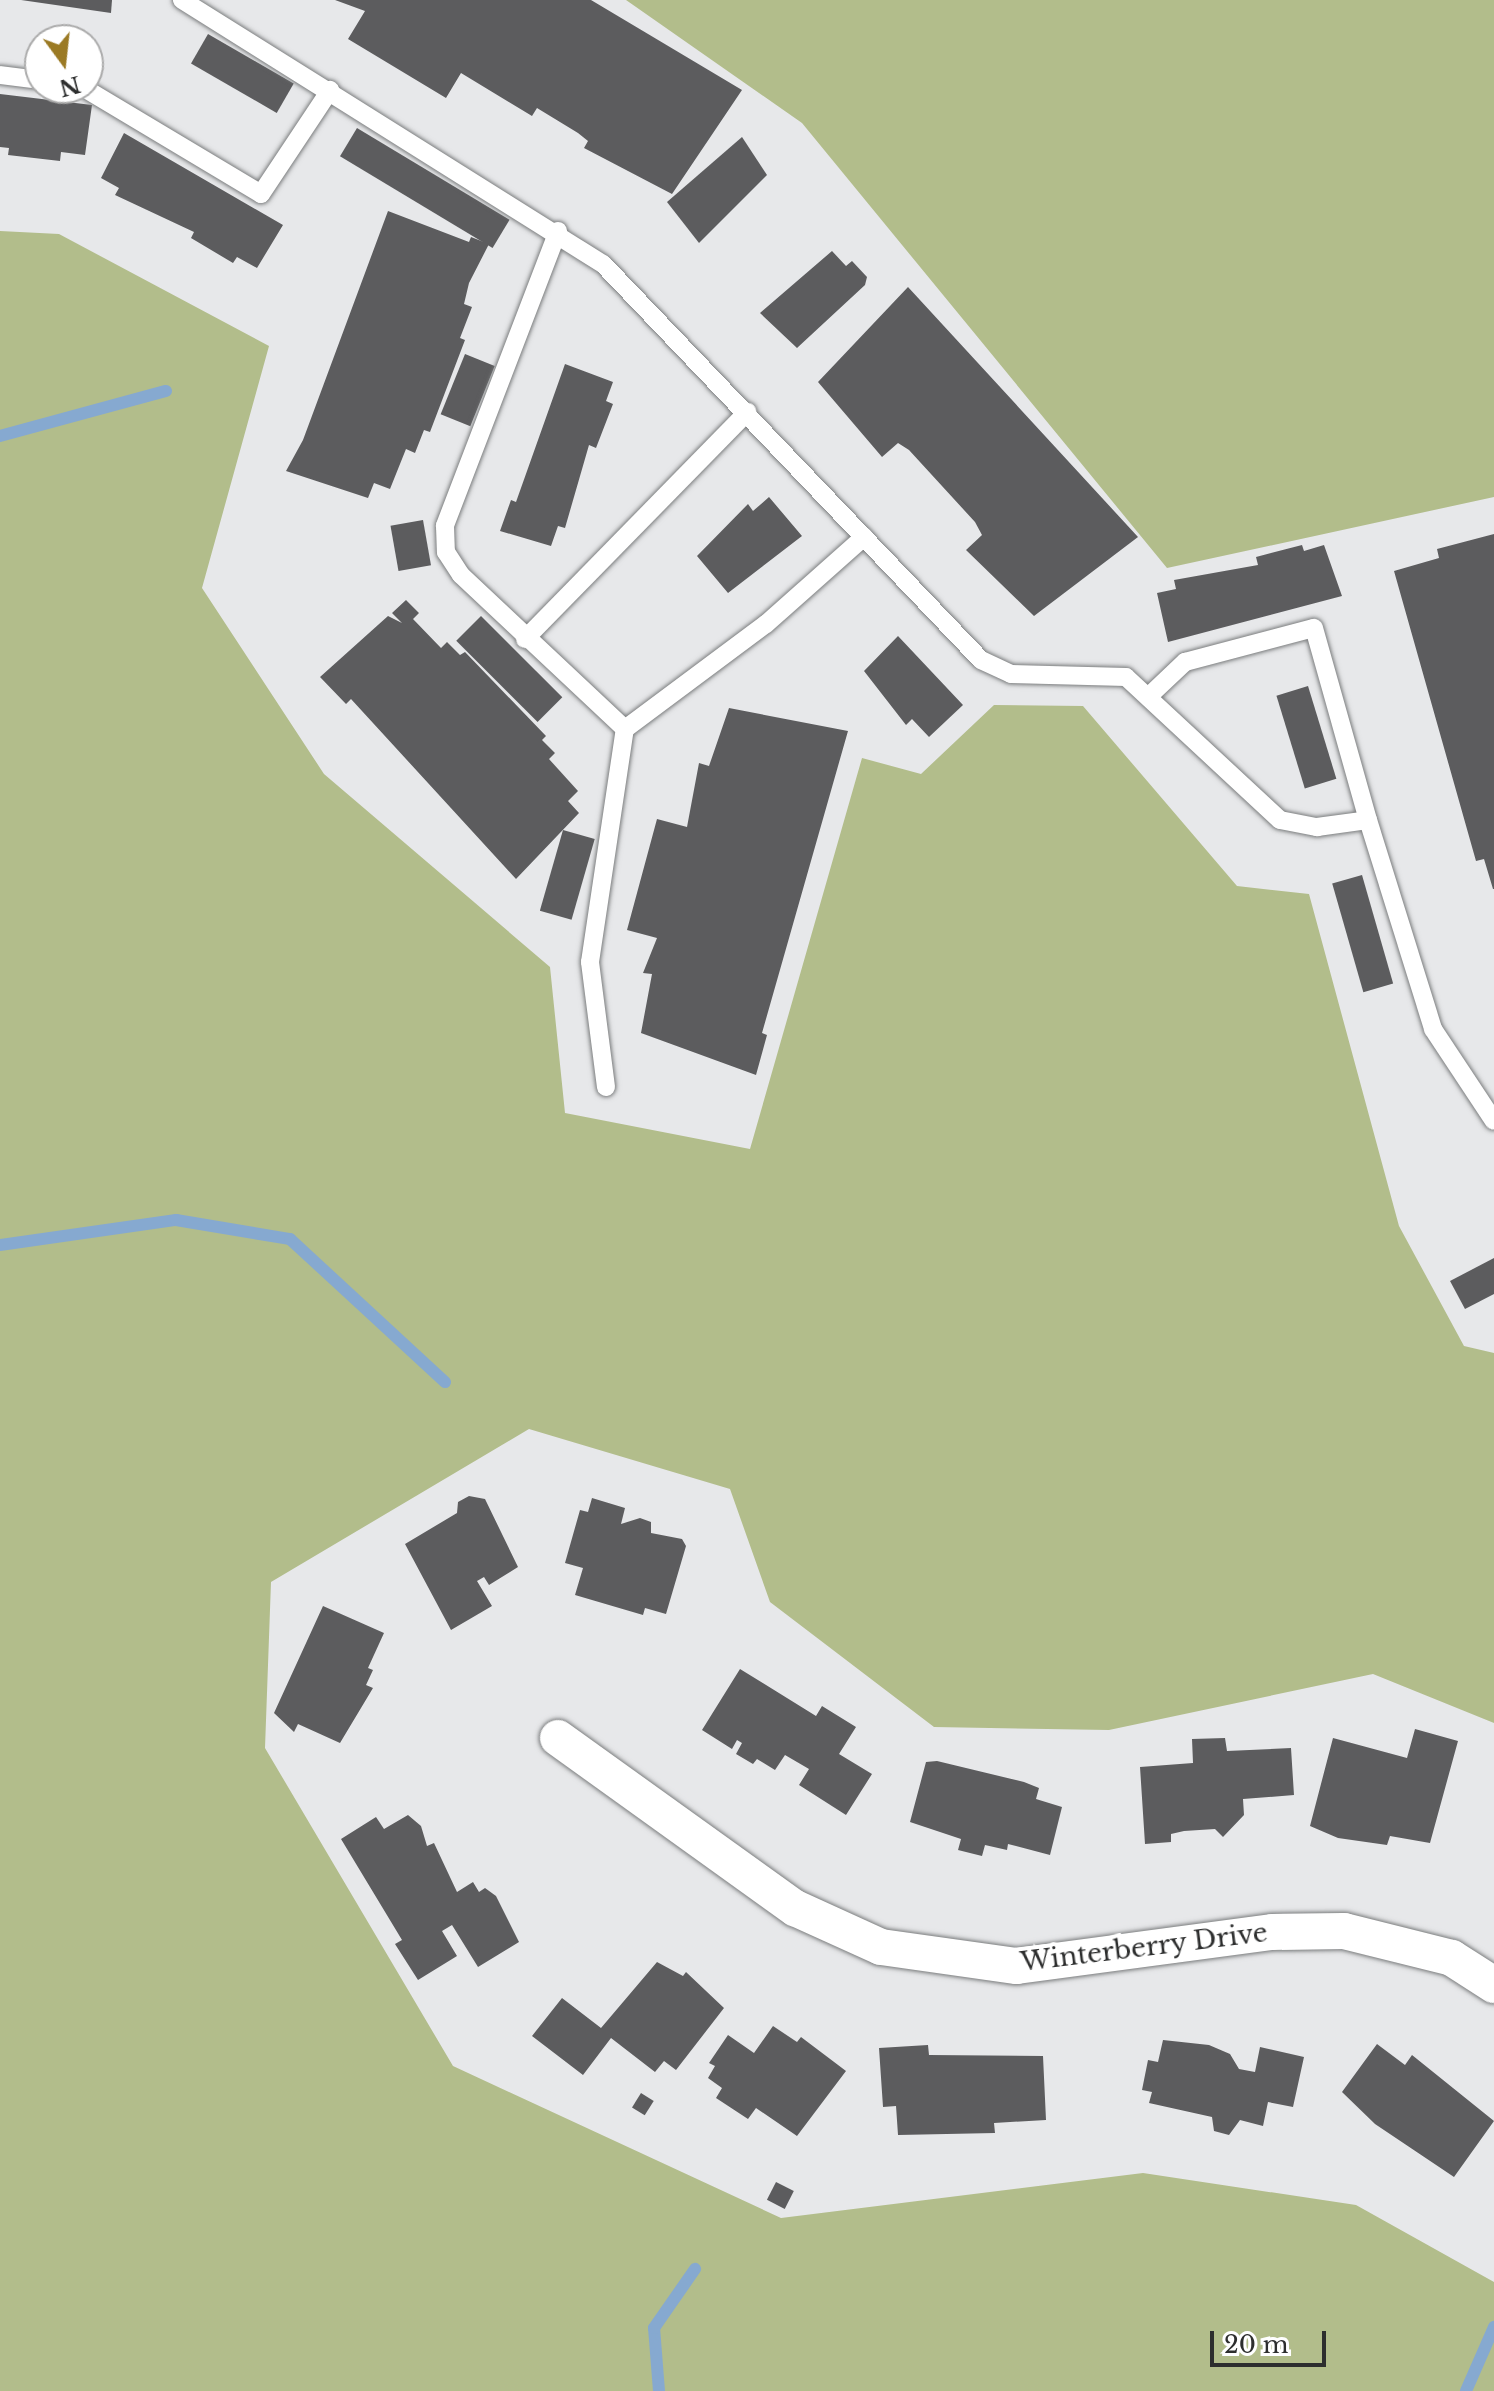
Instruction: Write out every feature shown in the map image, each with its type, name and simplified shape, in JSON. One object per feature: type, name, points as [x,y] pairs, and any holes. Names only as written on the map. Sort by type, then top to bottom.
[{"type":"street","name":"Winterberry Drive","points":[[558,1738],[795,1908],[881,1947],[1017,1966],[1272,1932],[1344,1931],[1452,1958],[1494,1985]]},
{"type":"lane","points":[[182,0],[558,231],[603,264],[995,669],[1111,673],[1149,696],[1280,820],[1317,827],[1368,820]]},
{"type":"lane","points":[[0,75],[24,78]]},
{"type":"lane","points":[[104,100],[261,194],[330,90]]},
{"type":"lane","points":[[558,231],[443,538],[461,575],[525,639],[625,729]]},
{"type":"lane","points":[[525,639],[747,412]]},
{"type":"lane","points":[[606,1087],[590,962],[625,729],[766,624],[864,537]]},
{"type":"lane","points":[[1149,696],[1185,662],[1314,628],[1368,820],[1433,1029],[1494,1121]]},
{"type":"green space","points":[[626,0],[1494,0],[1494,497],[1167,568],[802,123]]},
{"type":"green space","points":[[0,231],[59,234],[269,346],[202,588],[324,774],[550,967],[565,1113],[750,1149],[862,758],[921,774],[994,705],[1083,706],[1237,886],[1309,894],[1399,1226],[1464,1346],[1494,1353],[1494,1723],[1373,1674],[1109,1730],[934,1727],[770,1602],[730,1489],[529,1429],[271,1582],[265,1748],[453,2066],[781,2218],[1143,2173],[1356,2205],[1494,2282],[1494,2391],[0,2391]]},
{"type":"building","points":[[21,0],[112,0],[111,13]]},
{"type":"building","points":[[335,0],[591,0],[742,90],[672,194],[584,148],[588,141],[537,108],[532,116],[461,73],[446,98],[348,39],[365,11]]},
{"type":"building","points":[[208,34],[294,84],[277,113],[191,63]]},
{"type":"building","points":[[0,94],[24,97],[24,104],[92,105],[85,155],[61,152],[60,161],[8,155],[9,148],[0,147]]},
{"type":"building","points":[[357,128],[510,220],[493,248],[340,156]]},
{"type":"building","points":[[124,133],[283,225],[257,268],[237,257],[233,263],[191,238],[194,232],[115,195],[119,188],[101,178]]},
{"type":"building","points":[[742,137],[767,175],[699,243],[667,202]]},
{"type":"building","points":[[388,211],[469,242],[471,237],[489,244],[469,283],[464,304],[472,307],[460,338],[465,340],[430,432],[424,430],[415,453],[406,449],[390,489],[374,483],[368,498],[286,471],[303,440]]},
{"type":"building","points":[[832,251],[846,266],[852,261],[867,277],[865,285],[797,348],[760,313]]},
{"type":"building","points":[[908,287],[1138,537],[1034,616],[966,550],[982,535],[975,522],[909,450],[898,443],[882,457],[818,382]]},
{"type":"building","points":[[465,354],[495,366],[470,426],[441,414]]},
{"type":"building","points":[[565,364],[613,382],[606,401],[613,404],[596,448],[589,445],[565,528],[558,526],[551,546],[500,531],[511,500],[516,502]]},
{"type":"building","points":[[769,497],[802,536],[728,593],[697,556],[748,504],[753,511]]},
{"type":"building","points":[[423,520],[431,565],[398,571],[391,526]]},
{"type":"building","points":[[1494,534],[1493,889],[1484,859],[1476,861],[1394,571],[1439,558],[1437,549]]},
{"type":"building","points":[[1302,545],[1304,551],[1324,545],[1342,596],[1168,642],[1157,593],[1176,589],[1174,580],[1258,565],[1256,557]]},
{"type":"building","points":[[406,600],[419,613],[413,619],[441,648],[447,642],[460,655],[465,652],[546,736],[542,740],[555,753],[549,759],[578,791],[568,801],[579,813],[516,879],[351,699],[346,704],[320,677],[388,616],[402,623],[392,613]]},
{"type":"building","points":[[481,616],[562,697],[538,722],[456,641]]},
{"type":"building","points":[[898,636],[963,705],[929,737],[912,719],[906,725],[864,671]]},
{"type":"building","points":[[1308,686],[1336,779],[1305,788],[1276,696]]},
{"type":"building","points":[[729,708],[848,731],[762,1033],[767,1035],[756,1075],[641,1033],[652,974],[643,973],[657,938],[627,930],[657,819],[687,827],[699,763],[709,766]]},
{"type":"building","points":[[563,830],[595,839],[572,920],[540,911]]},
{"type":"building","points":[[1362,875],[1393,984],[1363,992],[1332,884]]},
{"type":"building","points":[[1494,1258],[1494,1294],[1465,1309],[1450,1281]]},
{"type":"building","points":[[469,1496],[485,1499],[518,1567],[489,1585],[484,1577],[477,1581],[492,1606],[451,1630],[405,1544],[457,1513],[458,1502]]},
{"type":"building","points":[[592,1498],[625,1508],[621,1524],[640,1518],[651,1522],[651,1533],[682,1539],[686,1546],[666,1614],[645,1608],[643,1615],[575,1595],[583,1568],[565,1563],[580,1510],[588,1512]]},
{"type":"building","points":[[323,1606],[384,1633],[368,1668],[373,1670],[366,1685],[373,1688],[340,1743],[298,1724],[294,1732],[274,1713]]},
{"type":"building","points":[[740,1669],[816,1716],[822,1706],[856,1727],[839,1754],[872,1774],[846,1815],[799,1785],[809,1769],[785,1755],[775,1770],[757,1759],[753,1764],[736,1754],[742,1743],[737,1740],[732,1749],[702,1730]]},
{"type":"building","points":[[1415,1729],[1458,1741],[1430,1843],[1390,1836],[1387,1845],[1338,1838],[1310,1826],[1333,1738],[1407,1758]]},
{"type":"building","points":[[1225,1738],[1227,1751],[1291,1748],[1294,1795],[1243,1799],[1244,1815],[1223,1837],[1215,1829],[1184,1831],[1171,1834],[1171,1842],[1145,1844],[1140,1767],[1193,1763],[1192,1739]]},
{"type":"building","points":[[937,1761],[1024,1782],[1039,1788],[1036,1799],[1062,1807],[1050,1855],[1008,1844],[1007,1850],[985,1845],[982,1856],[958,1850],[961,1839],[910,1822],[926,1762]]},
{"type":"building","points":[[408,1815],[421,1826],[427,1846],[434,1843],[457,1892],[473,1882],[479,1892],[485,1888],[496,1896],[519,1942],[478,1967],[452,1925],[442,1931],[457,1956],[418,1980],[395,1944],[402,1940],[341,1839],[376,1817],[384,1829]]},
{"type":"building","points":[[657,1962],[683,1976],[686,1972],[724,2008],[676,2070],[664,2061],[655,2072],[611,2038],[583,2075],[532,2036],[562,1998],[601,2028]]},
{"type":"building","points":[[773,2026],[797,2042],[801,2037],[846,2071],[797,2136],[756,2108],[748,2119],[716,2098],[722,2088],[708,2078],[715,2066],[709,2063],[728,2035],[754,2053]]},
{"type":"building","points":[[1163,2040],[1209,2045],[1230,2054],[1239,2069],[1255,2072],[1260,2047],[1304,2057],[1293,2107],[1268,2102],[1263,2126],[1240,2120],[1229,2135],[1214,2131],[1212,2117],[1149,2103],[1152,2092],[1142,2090],[1148,2060],[1158,2062]]},
{"type":"building","points":[[1377,2044],[1405,2065],[1412,2055],[1494,2121],[1454,2177],[1375,2124],[1342,2092]]},
{"type":"building","points":[[928,2045],[929,2055],[1043,2056],[1046,2120],[994,2123],[995,2133],[898,2135],[896,2106],[883,2107],[879,2048]]},
{"type":"building","points":[[641,2093],[654,2101],[645,2115],[632,2107]]},
{"type":"building","points":[[776,2182],[794,2191],[785,2209],[767,2200]]},
{"type":"waterway","points":[[0,436],[166,391]]},
{"type":"waterway","points":[[0,1245],[176,1220],[290,1239],[445,1382]]},
{"type":"waterway","points":[[659,2391],[654,2328],[695,2269]]},
{"type":"waterway","points":[[1466,2391],[1494,2327]]}]
